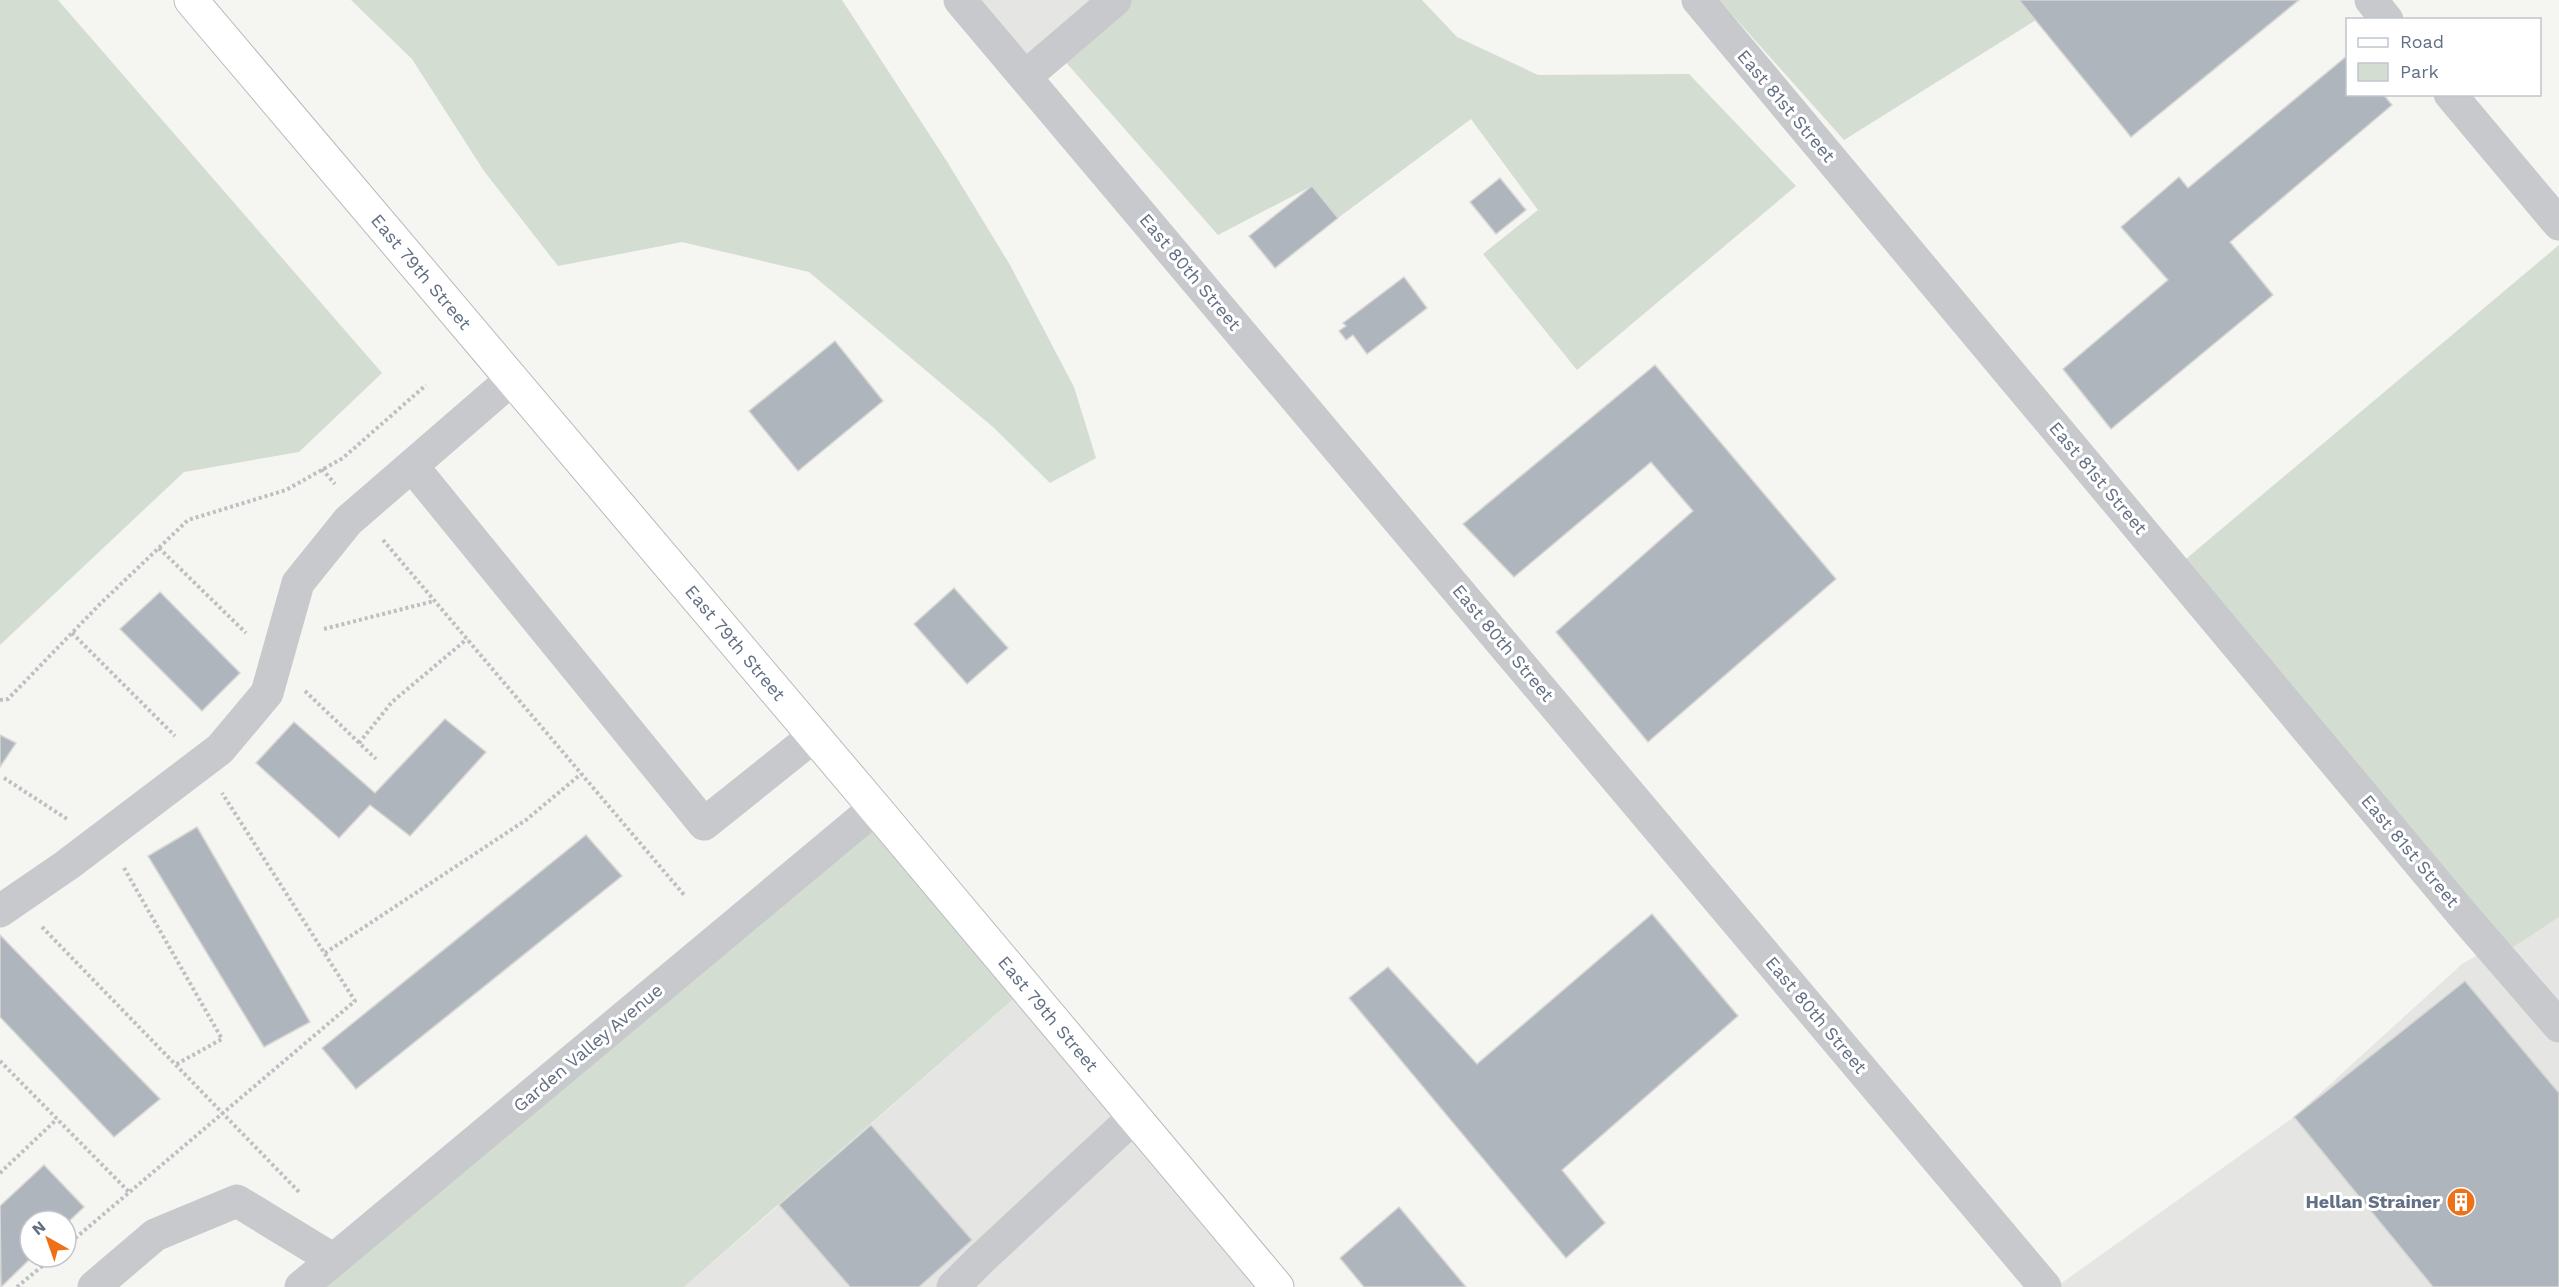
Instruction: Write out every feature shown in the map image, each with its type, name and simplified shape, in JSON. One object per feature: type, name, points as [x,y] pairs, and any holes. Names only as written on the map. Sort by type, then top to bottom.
[{"type":"main road","name":"East 79th Street","points":[[191,0],[1277,1287]]},
{"type":"street","name":"East 80th Street","points":[[960,0],[2045,1287]]},
{"type":"street","points":[[1025,77],[1115,0]]},
{"type":"street","name":"East 81st Street","points":[[1698,0],[2498,957],[2559,1026]]},
{"type":"street","points":[[2371,0],[2385,18]]},
{"type":"street","points":[[2452,96],[2559,224]]},
{"type":"street","points":[[8,905],[99,841],[220,749],[267,693],[298,583],[358,512],[512,379]]},
{"type":"street","points":[[412,466],[704,824],[814,736]]},
{"type":"street","name":"Garden Valley Avenue","points":[[302,1287],[875,808]]},
{"type":"street","points":[[953,1287],[981,1258],[1134,1117]]},
{"type":"street","points":[[94,1287],[155,1235],[237,1201],[334,1260]]},
{"type":"path","points":[[0,700],[8,699],[188,520],[286,490],[343,458],[426,385]]},
{"type":"path","points":[[322,469],[685,896]]},
{"type":"path","points":[[282,640],[434,601]]},
{"type":"path","points":[[72,633],[202,763],[355,1000],[78,1236]]},
{"type":"path","points":[[359,743],[392,702],[466,639]]},
{"type":"path","points":[[325,953],[526,820],[581,774]]},
{"type":"path","points":[[4,778],[114,851],[222,1039],[175,1065]]},
{"type":"path","points":[[8,905],[175,1065],[307,1201]]},
{"type":"path","points":[[0,1061],[129,1192]]},
{"type":"path","points":[[0,1173],[57,1119]]},
{"type":"path","points":[[17,1287],[38,1269]]},
{"type":"shaded area","points":[[960,0],[1115,0],[1025,77]]},
{"type":"shaded area","points":[[2559,908],[2559,1287],[2056,1287],[2294,1117],[2462,964]]},
{"type":"shaded area","points":[[1026,988],[1277,1287],[684,1287],[779,1205]]},
{"type":"green space","points":[[0,0],[58,0],[382,373],[299,452],[184,472],[0,645]]},
{"type":"green space","points":[[351,0],[842,0],[946,160],[1010,265],[1074,387],[1096,458],[1050,483],[993,427],[809,272],[682,242],[558,266],[484,171],[412,59]]},
{"type":"green space","points":[[1115,0],[1422,0],[1457,37],[1538,75],[1689,74],[1796,186],[1577,370],[1483,254],[1538,210],[1471,119],[1338,218],[1312,186],[1218,235],[1056,51]]},
{"type":"green space","points":[[1719,0],[2019,0],[2036,20],[1844,140]]},
{"type":"green space","points":[[2559,245],[2559,917],[2498,957],[2174,569]]},
{"type":"green space","points":[[875,808],[1026,988],[684,1287],[301,1287]]},
{"type":"building","points":[[2019,0],[2299,0],[2131,137]]},
{"type":"building","points":[[2346,57],[2346,96],[2385,96],[2392,105],[2230,242],[2273,295],[2111,429],[2063,369],[2168,280],[2121,227],[2179,177],[2188,188]]},
{"type":"building","points":[[1500,178],[1526,210],[1496,234],[1470,202]]},
{"type":"building","points":[[1312,186],[1338,218],[1275,268],[1249,236]]},
{"type":"building","points":[[1404,277],[1427,308],[1367,354],[1353,335],[1346,340],[1339,331],[1346,326],[1343,323]]},
{"type":"building","points":[[835,341],[883,401],[798,471],[749,411]]},
{"type":"building","points":[[1655,365],[1836,579],[1648,742],[1556,632],[1693,511],[1651,462],[1514,577],[1463,524]]},
{"type":"building","points":[[954,588],[1008,648],[967,684],[914,624]]},
{"type":"building","points":[[160,592],[240,673],[202,711],[120,629]]},
{"type":"building","points":[[445,719],[486,752],[410,836],[370,805],[339,838],[256,763],[294,722],[375,793]]},
{"type":"building","points":[[0,735],[16,743],[0,767]]},
{"type":"building","points":[[197,827],[310,1022],[264,1047],[148,856]]},
{"type":"building","points":[[586,835],[622,876],[356,1089],[322,1048]]},
{"type":"building","points":[[1652,914],[1738,1016],[1562,1170],[1605,1223],[1566,1258],[1349,998],[1388,967],[1477,1064]]},
{"type":"building","points":[[0,935],[160,1099],[114,1137],[0,1017]]},
{"type":"building","name":"Hellan Strainer","points":[[2465,981],[2559,1093],[2559,1287],[2433,1287],[2294,1117]]},
{"type":"building","points":[[871,1125],[972,1240],[919,1287],[850,1287],[779,1205]]},
{"type":"building","points":[[44,1165],[84,1207],[78,1213],[78,1209],[18,1209],[20,1269],[1,1287],[0,1206]]},
{"type":"building","points":[[1399,1207],[1466,1287],[1364,1287],[1340,1258]]},
{"type":"place","name":"Hellan Strainer","points":[[2461,1202]]}]
